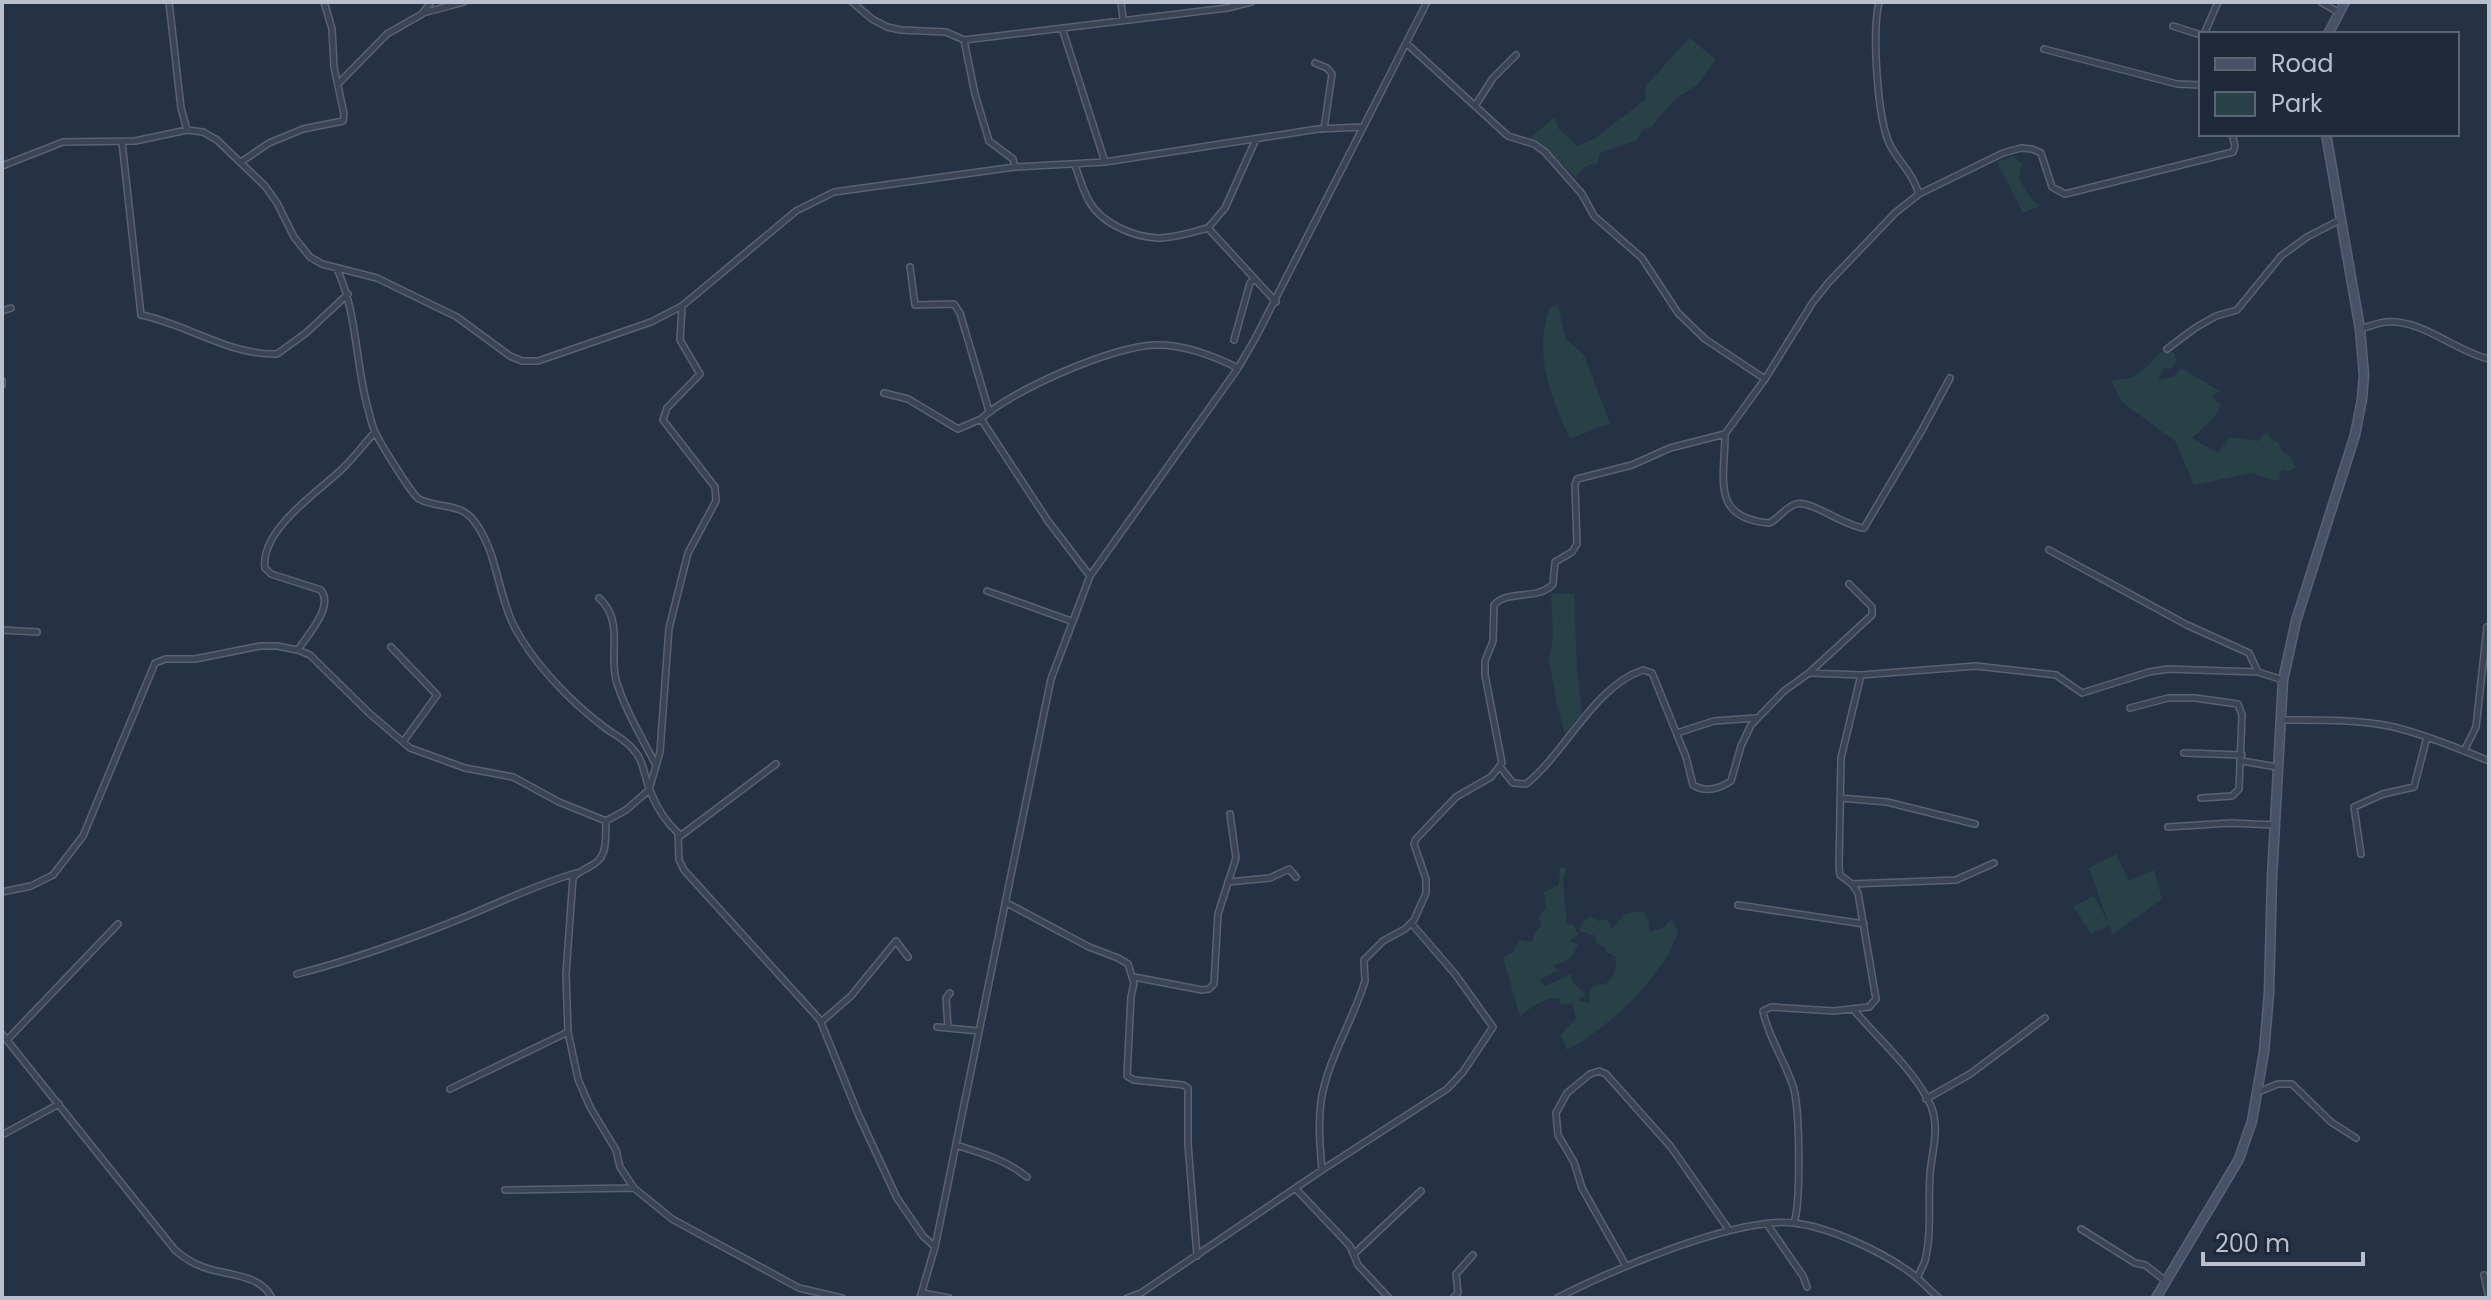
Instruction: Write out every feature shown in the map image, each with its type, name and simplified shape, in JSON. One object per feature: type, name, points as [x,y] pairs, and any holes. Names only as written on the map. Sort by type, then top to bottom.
[{"type":"street","points":[[169,2],[181,108],[187,130]]},
{"type":"street","points":[[241,162],[269,143],[303,129],[343,121],[332,29],[324,2]]},
{"type":"street","points":[[422,14],[431,2]]},
{"type":"street","points":[[338,83],[387,34],[422,14],[464,2]]},
{"type":"street","points":[[852,2],[887,27],[946,32],[964,40],[1227,8],[1251,2]]},
{"type":"street","points":[[1121,2],[1123,19]]},
{"type":"street","points":[[1879,2],[1874,44],[1885,132],[1891,147],[1914,178],[1919,194]]},
{"type":"street","points":[[2204,32],[2218,2]]},
{"type":"street","points":[[2321,2],[2338,12]]},
{"type":"street","points":[[2329,32],[2345,2]]},
{"type":"street","points":[[949,1298],[921,1296],[935,1247],[1051,679],[1071,621],[1090,576],[1238,368],[1276,302],[1425,3]]},
{"type":"street","points":[[2173,26],[2199,33]]},
{"type":"street","points":[[1062,28],[1105,162]]},
{"type":"street","points":[[964,40],[989,141],[1013,159],[1015,167]]},
{"type":"street","points":[[1406,43],[1508,136],[1534,144],[1545,152],[1582,194],[1594,216],[1642,258],[1678,313],[1705,339],[1765,379]]},
{"type":"street","points":[[2044,49],[2177,84],[2199,85]]},
{"type":"street","points":[[1475,106],[1493,78],[1516,55]]},
{"type":"street","points":[[1315,63],[1332,74],[1324,129]]},
{"type":"street","points":[[2,166],[63,142],[122,141],[187,130],[203,132],[241,162],[277,203],[301,247],[322,264],[389,283],[457,317],[510,356],[522,361],[538,361],[651,322],[682,306],[796,211],[834,192],[1015,167],[1105,162],[1324,129],[1363,127]]},
{"type":"street","points":[[1950,378],[1864,528],[1832,518],[1805,504],[1791,505],[1769,523],[1733,512],[1725,500],[1725,434],[1829,282],[1895,213],[1919,194],[2003,153],[2021,148],[2041,153],[2052,187],[2065,194],[2233,152],[2232,136]]},
{"type":"street","points":[[2156,1298],[2239,1159],[2252,1121],[2269,993],[2274,825],[2283,680],[2296,621],[2355,435],[2364,375],[2360,329],[2326,136]]},
{"type":"street","points":[[1075,165],[1088,200],[1105,219],[1131,233],[1158,238],[1208,228],[1225,208],[1256,139]]},
{"type":"street","points":[[122,141],[141,315],[227,346],[277,354],[306,333],[348,293]]},
{"type":"street","points":[[2167,349],[2216,316],[2237,310],[2281,256],[2307,237],[2340,220]]},
{"type":"street","points":[[1208,228],[1276,302]]},
{"type":"street","points":[[910,267],[915,305],[954,304],[960,313],[989,411]]},
{"type":"street","points":[[337,269],[348,293],[361,380],[375,432],[410,490],[419,499],[464,510],[474,519],[485,537],[502,601],[517,632],[561,687],[603,727],[632,747],[647,774],[649,790],[657,806],[679,837],[679,860],[684,870],[812,1008],[821,1022],[897,1198],[923,1236],[935,1247]]},
{"type":"street","points":[[1234,340],[1250,283],[1255,279]]},
{"type":"street","points":[[606,821],[626,810],[649,790],[660,752],[669,628],[688,553],[716,501],[715,487],[663,420],[667,408],[700,374],[680,340],[682,306]]},
{"type":"street","points":[[2,311],[11,308]]},
{"type":"street","points":[[2360,329],[2386,322],[2408,324],[2474,356],[2489,359]]},
{"type":"street","points":[[884,393],[908,399],[958,429],[1077,365],[1155,345],[1202,353],[1238,368]]},
{"type":"street","points":[[981,419],[1048,521],[1090,576]]},
{"type":"street","points":[[298,650],[327,602],[326,596],[321,590],[271,574],[264,562],[286,519],[343,468],[375,432]]},
{"type":"street","points":[[1725,434],[1678,446],[1632,465],[1577,479],[1577,544],[1572,552],[1555,562],[1553,584],[1543,592],[1499,599],[1494,605],[1493,641],[1485,661],[1485,675],[1502,752],[1501,768],[1513,783],[1526,784],[1594,707],[1618,685],[1643,670],[1652,673],[1677,733],[1693,785],[1700,789],[1721,788],[1731,781],[1741,746],[1757,718],[1872,615],[1872,607],[1849,584]]},
{"type":"street","points":[[2049,550],[2187,625],[2249,653],[2258,672]]},
{"type":"street","points":[[987,591],[1071,621]]},
{"type":"street","points":[[599,598],[611,617],[614,629],[615,677],[656,766]]},
{"type":"street","points":[[2464,751],[2476,727],[2487,627]]},
{"type":"street","points":[[2,630],[37,632]]},
{"type":"street","points":[[2,892],[31,886],[53,875],[83,836],[155,663],[166,659],[195,659],[260,646],[289,647],[310,655],[403,742],[441,761],[513,777],[559,802],[606,821]]},
{"type":"street","points":[[391,647],[437,695],[403,742]]},
{"type":"street","points":[[1809,673],[1861,675],[1976,666],[2056,675],[2082,693],[2168,669],[2258,672],[2283,680]]},
{"type":"street","points":[[1794,1223],[1800,1195],[1797,1107],[1794,1089],[1763,1011],[1771,1007],[1834,1011],[1869,1007],[1876,999],[1858,893],[1840,875],[1839,867],[1841,758],[1861,675]]},
{"type":"street","points":[[2130,708],[2168,698],[2238,704],[2241,709],[2242,758],[2239,789],[2235,794],[2201,798]]},
{"type":"street","points":[[1677,733],[1714,721],[1757,718]]},
{"type":"street","points":[[2279,720],[2340,721],[2392,727],[2489,761]]},
{"type":"street","points":[[2361,854],[2354,807],[2383,794],[2414,787],[2427,737]]},
{"type":"street","points":[[2184,753],[2242,758],[2277,767]]},
{"type":"street","points":[[679,837],[776,764]]},
{"type":"street","points":[[1322,1170],[1319,1136],[1321,1100],[1365,981],[1364,960],[1383,941],[1411,923],[1426,893],[1426,879],[1414,844],[1416,839],[1456,797],[1501,768]]},
{"type":"street","points":[[1840,798],[1887,802],[1975,824]]},
{"type":"street","points":[[1134,977],[1209,989],[1216,977],[1218,914],[1236,858],[1230,814]]},
{"type":"street","points":[[297,974],[355,959],[539,885],[577,873],[601,860],[606,821]]},
{"type":"street","points":[[2168,827],[2231,823],[2274,825]]},
{"type":"street","points":[[1852,884],[1956,880],[1994,863]]},
{"type":"street","points":[[1228,882],[1270,878],[1289,869],[1296,877]]},
{"type":"street","points":[[577,873],[573,878],[566,974],[568,1032],[578,1079],[590,1107],[616,1150],[620,1167],[634,1188],[672,1219],[799,1288],[841,1298]]},
{"type":"street","points":[[1005,902],[1128,964],[1134,977],[1127,1076],[1134,1080],[1188,1088],[1188,1144],[1197,1257]]},
{"type":"street","points":[[1738,905],[1864,924]]},
{"type":"street","points":[[1130,1298],[1197,1257],[1322,1170],[1447,1089],[1463,1072],[1493,1027],[1455,974],[1411,923]]},
{"type":"street","points":[[7,1040],[118,924]]},
{"type":"street","points":[[821,1022],[851,996],[896,941],[908,957]]},
{"type":"street","points":[[948,1027],[946,998],[950,993]]},
{"type":"street","points":[[1852,1009],[1908,1073],[1934,1117],[1925,1261],[1917,1278]]},
{"type":"street","points":[[1926,1099],[1970,1074],[2045,1018]]},
{"type":"street","points":[[937,1027],[979,1031]]},
{"type":"street","points":[[450,1089],[568,1032]]},
{"type":"street","points":[[2,1034],[175,1250],[204,1268],[259,1283],[272,1298]]},
{"type":"street","points":[[1626,1266],[1582,1188],[1574,1162],[1558,1135],[1556,1113],[1567,1093],[1590,1074],[1599,1071],[1606,1074],[1671,1147],[1729,1230]]},
{"type":"street","points":[[2258,1092],[2278,1084],[2292,1084],[2331,1122],[2356,1138]]},
{"type":"street","points":[[2,1135],[59,1104]]},
{"type":"street","points":[[956,1145],[1014,1166],[1027,1177]]},
{"type":"street","points":[[505,1190],[634,1188]]},
{"type":"street","points":[[1296,1189],[1355,1253],[1358,1265],[1389,1298]]},
{"type":"street","points":[[1355,1253],[1421,1191]]},
{"type":"street","points":[[1557,1298],[1626,1266],[1729,1230],[1794,1223],[1864,1246],[1884,1256],[1917,1278],[1939,1298]]},
{"type":"street","points":[[1767,1224],[1803,1276],[1807,1287]]},
{"type":"street","points":[[2081,1229],[2167,1281]]},
{"type":"street","points":[[1453,1298],[1458,1293],[1456,1274],[1473,1255]]},
{"type":"street","points":[[2484,1275],[2489,1298]]},
{"type":"green space","points":[[1689,38],[1716,59],[1698,84],[1674,100],[1651,127],[1643,129],[1637,140],[1600,153],[1597,163],[1584,167],[1576,178],[1530,138],[1555,117],[1558,128],[1577,146],[1594,139],[1646,99],[1644,88]]},
{"type":"green space","points":[[2013,156],[2022,163],[2019,179],[2033,201],[2040,206],[2023,213],[1997,162]]},
{"type":"green space","points":[[1558,306],[1566,339],[1584,355],[1610,423],[1570,439],[1550,390],[1544,358],[1545,324],[1550,307]]},
{"type":"green space","points":[[2161,352],[2174,352],[2177,362],[2172,368],[2164,368],[2158,380],[2173,377],[2181,368],[2223,393],[2217,392],[2212,397],[2221,405],[2215,416],[2192,438],[2218,453],[2230,437],[2258,441],[2266,433],[2278,441],[2282,451],[2289,455],[2296,467],[2290,471],[2283,470],[2275,481],[2252,473],[2194,485],[2175,441],[2122,402],[2111,381],[2135,376]]},
{"type":"green space","points":[[1551,593],[1574,594],[1582,713],[1565,734],[1549,659],[1553,637]]},
{"type":"green space","points":[[2116,854],[2129,881],[2154,870],[2162,899],[2113,934],[2109,925],[2091,934],[2073,906],[2094,896],[2109,924],[2089,868]]},
{"type":"green space","points":[[1560,868],[1566,868],[1563,882],[1567,924],[1574,925],[1578,935],[1569,941],[1579,945],[1569,959],[1553,966],[1558,970],[1539,980],[1546,986],[1571,974],[1573,983],[1586,995],[1578,1000],[1589,1003],[1590,989],[1597,984],[1605,985],[1611,978],[1616,968],[1615,956],[1596,942],[1596,936],[1579,931],[1591,916],[1598,921],[1607,919],[1612,929],[1625,914],[1643,911],[1649,922],[1649,932],[1665,927],[1671,918],[1678,931],[1661,965],[1633,999],[1600,1029],[1567,1050],[1561,1035],[1576,1018],[1572,1003],[1561,1005],[1559,998],[1548,999],[1520,1016],[1503,958],[1513,952],[1520,940],[1531,942],[1541,926],[1539,917],[1546,908],[1544,892],[1559,885]]}]
